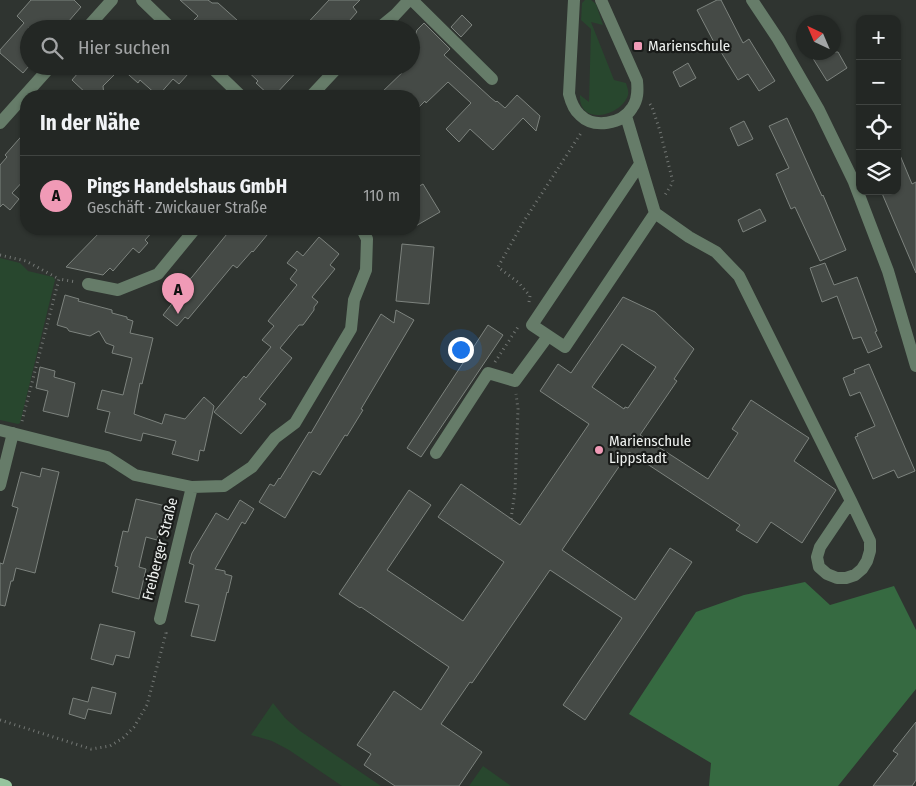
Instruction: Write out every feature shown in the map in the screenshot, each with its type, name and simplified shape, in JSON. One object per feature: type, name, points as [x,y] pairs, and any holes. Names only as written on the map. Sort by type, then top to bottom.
[{"type":"main road","points":[[0,784],[6,786]]},
{"type":"street","points":[[94,20],[112,0]]},
{"type":"street","points":[[142,0],[163,20]]},
{"type":"street","points":[[389,20],[410,0],[492,79]]},
{"type":"street","points":[[574,0],[569,94],[573,106],[579,115],[589,122],[600,124],[626,116],[637,99],[638,90],[637,81],[601,0]]},
{"type":"street","points":[[752,0],[778,39],[819,110],[854,182],[888,270],[915,361]]},
{"type":"street","points":[[30,90],[44,75]]},
{"type":"street","points":[[219,75],[235,90]]},
{"type":"street","points":[[316,90],[330,75]]},
{"type":"street","points":[[0,123],[20,101]]},
{"type":"street","points":[[626,116],[655,213],[716,252],[738,276],[851,501],[870,541],[870,551],[862,569],[855,575],[837,578],[827,574],[819,567],[817,557],[820,547],[851,501]]},
{"type":"street","points":[[640,164],[532,325],[565,347],[655,213]]},
{"type":"street","points":[[88,284],[118,290],[158,274],[190,235]]},
{"type":"street","name":"Freiberger Straße","points":[[10,432],[107,457],[135,475],[192,487],[224,486],[252,467],[275,438],[295,423],[350,329],[354,300],[366,270],[367,239],[365,235]]},
{"type":"street","points":[[436,452],[488,373],[515,381],[548,336]]},
{"type":"street","points":[[0,485],[10,432]]},
{"type":"street","name":"Freiberger Straße","points":[[160,619],[192,487]]},
{"type":"path","points":[[638,90],[652,107],[673,182],[655,213]]},
{"type":"path","points":[[529,303],[530,296],[519,284],[498,267],[524,221],[589,122]]},
{"type":"path","points":[[0,255],[26,261],[60,278],[88,284]]},
{"type":"path","points":[[10,432],[60,278]]},
{"type":"path","points":[[488,373],[519,326]]},
{"type":"path","points":[[512,519],[518,409],[515,381]]},
{"type":"path","points":[[0,720],[91,749],[110,746],[123,738],[134,728],[147,705],[166,633],[160,619]]},
{"type":"green space","points":[[585,0],[591,0],[596,4],[603,25],[591,22],[614,80],[626,83],[628,90],[628,95],[618,108],[610,113],[601,115],[593,115],[581,105],[580,95],[589,102],[591,29],[581,20],[582,3]]},
{"type":"green space","points":[[0,258],[20,263],[28,271],[53,277],[55,280],[20,423],[18,424],[0,420]]},
{"type":"green space","points":[[805,582],[830,605],[894,586],[916,630],[916,689],[838,786],[709,786],[711,763],[629,714],[696,612],[744,595]]},
{"type":"green space","points":[[273,703],[285,718],[300,731],[381,786],[342,786],[289,750],[272,741],[251,735]]},
{"type":"green space","points":[[483,766],[511,786],[469,786]]},
{"type":"building","points":[[31,0],[74,0],[81,7],[70,20],[21,20],[17,16]]},
{"type":"building","points":[[180,0],[208,0],[212,3],[218,3],[237,20],[194,20],[198,16]]},
{"type":"building","points":[[329,0],[360,0],[353,7],[357,12],[350,20],[310,20]]},
{"type":"building","points":[[717,0],[721,0],[743,43],[749,39],[775,81],[759,91],[748,74],[738,80],[717,48],[697,10]]},
{"type":"building","points":[[462,15],[472,25],[461,37],[451,27]]},
{"type":"building","points":[[424,23],[450,49],[444,55],[496,102],[505,108],[517,95],[540,116],[536,131],[523,118],[493,150],[470,129],[459,142],[446,129],[471,103],[448,82],[426,103],[425,101],[420,106],[420,90],[384,90],[400,75],[420,75],[420,27]]},
{"type":"building","points":[[20,28],[20,70],[0,53],[0,50]]},
{"type":"building","points":[[841,57],[847,68],[827,81],[814,60],[841,60]]},
{"type":"building","points":[[688,63],[696,78],[680,87],[673,72]]},
{"type":"building","points":[[76,75],[114,75],[103,86],[103,90],[83,90],[72,80]]},
{"type":"building","points":[[129,75],[187,75],[179,84],[173,79],[163,90],[151,90],[140,80],[138,83]]},
{"type":"building","points":[[252,75],[294,75],[280,90],[264,90],[256,83],[258,81]]},
{"type":"building","points":[[787,118],[846,250],[820,261],[795,207],[791,209],[776,174],[789,168],[769,126]]},
{"type":"building","points":[[744,121],[753,139],[738,146],[730,128]]},
{"type":"building","points":[[20,138],[20,184],[12,193],[19,199],[10,210],[3,204],[0,207],[0,165],[7,157],[5,155]]},
{"type":"building","points":[[901,158],[912,184],[916,182],[916,273],[883,195],[901,195]]},
{"type":"building","points":[[423,184],[440,212],[420,224],[420,186]]},
{"type":"building","points":[[760,209],[766,221],[743,232],[738,220]]},
{"type":"building","points":[[97,235],[150,235],[145,240],[148,243],[139,253],[133,248],[113,271],[110,268],[103,275],[66,267]]},
{"type":"building","points":[[226,235],[267,235],[237,268],[233,265],[188,319],[185,317],[177,326],[163,315],[174,301],[178,290],[192,277]]},
{"type":"building","points":[[319,237],[339,254],[330,265],[335,269],[312,297],[318,302],[314,310],[303,325],[299,325],[280,348],[292,358],[259,399],[266,404],[241,434],[214,412],[244,376],[246,378],[271,347],[262,340],[274,326],[268,321],[297,285],[290,279],[297,270],[287,263],[297,251],[303,256]]},
{"type":"building","points":[[402,244],[434,247],[429,304],[396,301]]},
{"type":"building","points":[[825,263],[834,285],[857,277],[877,331],[875,332],[882,347],[868,353],[861,337],[853,339],[837,296],[822,302],[810,268]]},
{"type":"building","points":[[65,295],[79,299],[78,301],[112,310],[112,313],[127,317],[127,319],[133,321],[130,333],[153,338],[142,384],[140,383],[134,414],[162,424],[165,414],[185,419],[204,397],[214,406],[204,451],[200,450],[198,461],[172,454],[176,441],[143,433],[141,441],[105,432],[110,412],[97,409],[102,390],[123,395],[132,358],[112,353],[114,346],[106,343],[99,331],[90,336],[69,331],[67,328],[57,325]]},
{"type":"building","points":[[623,297],[655,312],[694,349],[674,379],[677,381],[640,435],[708,479],[738,433],[732,429],[751,400],[809,438],[794,461],[836,490],[802,543],[771,522],[757,543],[736,530],[740,525],[629,452],[562,550],[635,600],[670,548],[692,562],[585,720],[563,705],[622,618],[550,570],[472,683],[470,682],[441,724],[482,752],[459,786],[395,786],[364,765],[371,754],[357,745],[394,691],[421,710],[449,667],[339,594],[409,490],[431,505],[387,570],[463,621],[504,562],[438,517],[461,484],[520,525],[589,424],[540,391],[558,364],[571,373]],"holes":[[[622,344],[656,367],[628,408],[625,407],[624,409],[592,387]]]},
{"type":"building","points":[[396,310],[414,320],[361,409],[363,410],[320,475],[313,471],[285,518],[259,502],[270,484],[274,486],[280,479],[309,432],[311,433],[381,314],[394,323]]},
{"type":"building","points":[[488,325],[503,335],[421,457],[407,448]]},
{"type":"building","points":[[869,364],[915,471],[898,478],[894,470],[873,479],[855,437],[858,436],[857,434],[875,426],[860,392],[850,396],[843,378],[855,373],[854,370]]},
{"type":"building","points":[[40,367],[55,371],[54,377],[75,383],[68,417],[43,411],[48,391],[36,388]]},
{"type":"building","points":[[42,468],[59,472],[35,573],[16,568],[5,606],[0,605],[0,563],[3,564],[18,508],[12,506],[21,472],[40,477]]},
{"type":"building","points":[[136,499],[166,506],[157,540],[146,537],[139,567],[146,569],[139,599],[112,592],[118,567],[115,566],[123,531],[128,532]]},
{"type":"building","points":[[240,500],[254,509],[245,524],[242,522],[215,569],[225,571],[225,574],[232,576],[215,641],[191,636],[199,605],[185,602],[194,565],[189,563],[192,553],[216,513],[228,520]]},
{"type":"building","points":[[100,624],[135,632],[129,658],[116,655],[113,665],[91,659]]},
{"type":"building","points":[[92,687],[116,693],[111,714],[88,709],[85,719],[69,714],[73,698],[88,702]]},
{"type":"building","points":[[916,722],[916,780],[912,786],[873,786],[898,754],[893,751]]},
{"type":"place","name":"Marienschule","points":[[638,46]]},
{"type":"place","name":"Pings Handelshaus GmbH","points":[[178,314]]},
{"type":"place","name":"Marienschule Lippstadt","points":[[599,450]]}]
